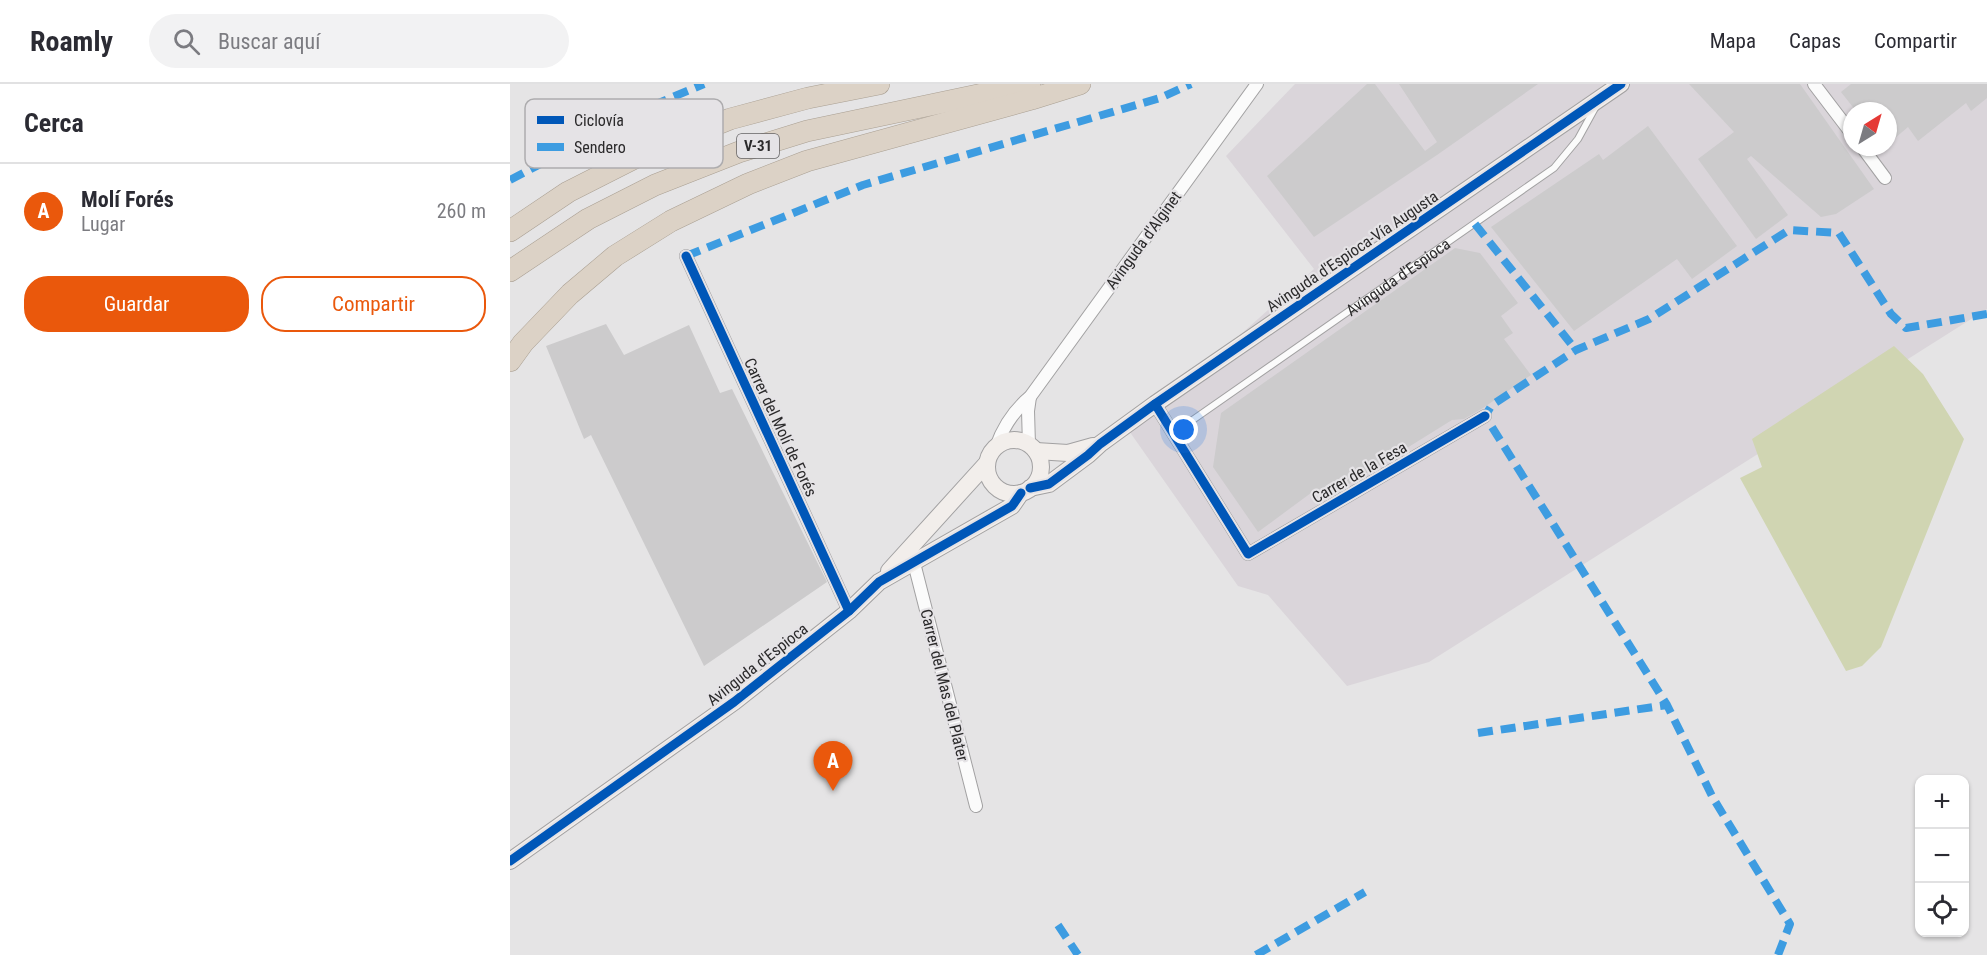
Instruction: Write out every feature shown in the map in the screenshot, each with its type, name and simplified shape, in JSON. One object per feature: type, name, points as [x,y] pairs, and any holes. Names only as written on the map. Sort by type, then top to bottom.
[{"type":"highway","name":"V-31","points":[[723,122],[808,98],[879,84]]},
{"type":"highway","name":"V-31","points":[[723,158],[807,131],[1030,84]]},
{"type":"highway","points":[[510,361],[523,343],[570,294],[615,256],[671,221],[747,184],[807,161],[1080,84]]},
{"type":"highway","name":"V-31","points":[[510,231],[568,192],[616,168]]},
{"type":"highway","name":"V-31","points":[[510,271],[588,219],[645,190],[699,168]]},
{"type":"street","name":"Avinguda d'Alginet","points":[[996,447],[1003,428],[1020,405],[1030,397],[1257,84]]},
{"type":"street","name":"Avinguda d'Espioca-Vía Augusta","points":[[1100,444],[1622,84]]},
{"type":"street","points":[[1814,84],[1843,122]]},
{"type":"street","points":[[1869,156],[1885,178]]},
{"type":"street","name":"Carrer del Molí de Forés","points":[[686,256],[849,611]]},
{"type":"street","points":[[987,463],[990,480],[1003,491],[1012,493],[1025,490],[1040,475],[1040,458],[1032,448],[1028,411],[1030,397]]},
{"type":"street","points":[[1155,404],[1174,433]]},
{"type":"street","name":"Carrer de la Fesa","points":[[1174,433],[1248,554],[1485,416]]},
{"type":"street","points":[[879,582],[987,463],[996,447],[1012,440],[1032,448],[1068,453],[1100,444]]},
{"type":"street","name":"Avinguda d'Espioca","points":[[510,861],[734,702],[849,611],[879,582],[1012,506],[1025,490],[1048,484],[1100,444]]},
{"type":"street","name":"Carrer del Mas del Plater","points":[[914,563],[976,806]]},
{"type":"lane","name":"Avinguda d'Espioca","points":[[1174,433],[1554,168],[1578,139],[1599,100]]},
{"type":"shaded area","points":[[1295,84],[1987,84],[1987,309],[1429,662],[1347,686],[1268,595],[1238,586],[1127,428],[1157,409],[1314,269],[1226,156]]},
{"type":"green space","points":[[1894,346],[1923,374],[1964,439],[1881,647],[1862,666],[1846,671],[1740,478],[1762,467],[1752,439]]},
{"type":"building","points":[[1367,84],[1375,84],[1425,151],[1437,142],[1399,84],[1538,84],[1314,237],[1267,176]]},
{"type":"building","points":[[1689,84],[1800,84],[1843,145],[1843,156],[1851,156],[1874,189],[1836,214],[1821,217],[1751,156],[1747,159],[1788,215],[1756,239],[1698,159],[1734,132]]},
{"type":"building","points":[[1851,84],[1987,84],[1987,98],[1971,111],[1966,103],[1918,141],[1908,127],[1897,136],[1897,102],[1849,102],[1841,92]]},
{"type":"building","points":[[1648,126],[1737,246],[1692,279],[1677,259],[1574,331],[1491,227],[1599,154],[1603,160]]},
{"type":"building","points":[[1455,248],[1480,253],[1518,303],[1501,316],[1513,333],[1504,339],[1531,375],[1483,408],[1464,419],[1452,420],[1320,502],[1315,490],[1258,532],[1213,467],[1221,413]]},
{"type":"building","points":[[606,324],[624,355],[689,325],[720,393],[732,389],[827,582],[704,666],[591,435],[584,439],[546,346]]},
{"type":"marked path","points":[[668,99],[704,84]]},
{"type":"marked path","points":[[686,256],[863,185],[1160,98],[1191,84]]},
{"type":"marked path","points":[[510,180],[533,168]]},
{"type":"marked path","points":[[1475,224],[1576,350]]},
{"type":"marked path","points":[[1778,955],[1790,924],[1713,798],[1667,705],[1485,416],[1492,405],[1576,350],[1649,319],[1789,230],[1839,233],[1891,314],[1906,328],[1987,314]]},
{"type":"marked path","points":[[1478,733],[1667,705]]},
{"type":"marked path","points":[[1256,955],[1365,892]]},
{"type":"marked path","points":[[1058,925],[1078,955]]},
{"type":"cycle path","points":[[1030,488],[1049,484],[1155,404],[1621,84]]},
{"type":"cycle path","points":[[686,256],[849,611]]},
{"type":"cycle path","points":[[1155,404],[1248,554],[1485,416]]},
{"type":"cycle path","points":[[510,861],[734,702],[849,611],[879,582],[1012,506],[1021,493]]},
{"type":"place","name":"Molí Forés","points":[[833,791]]}]
